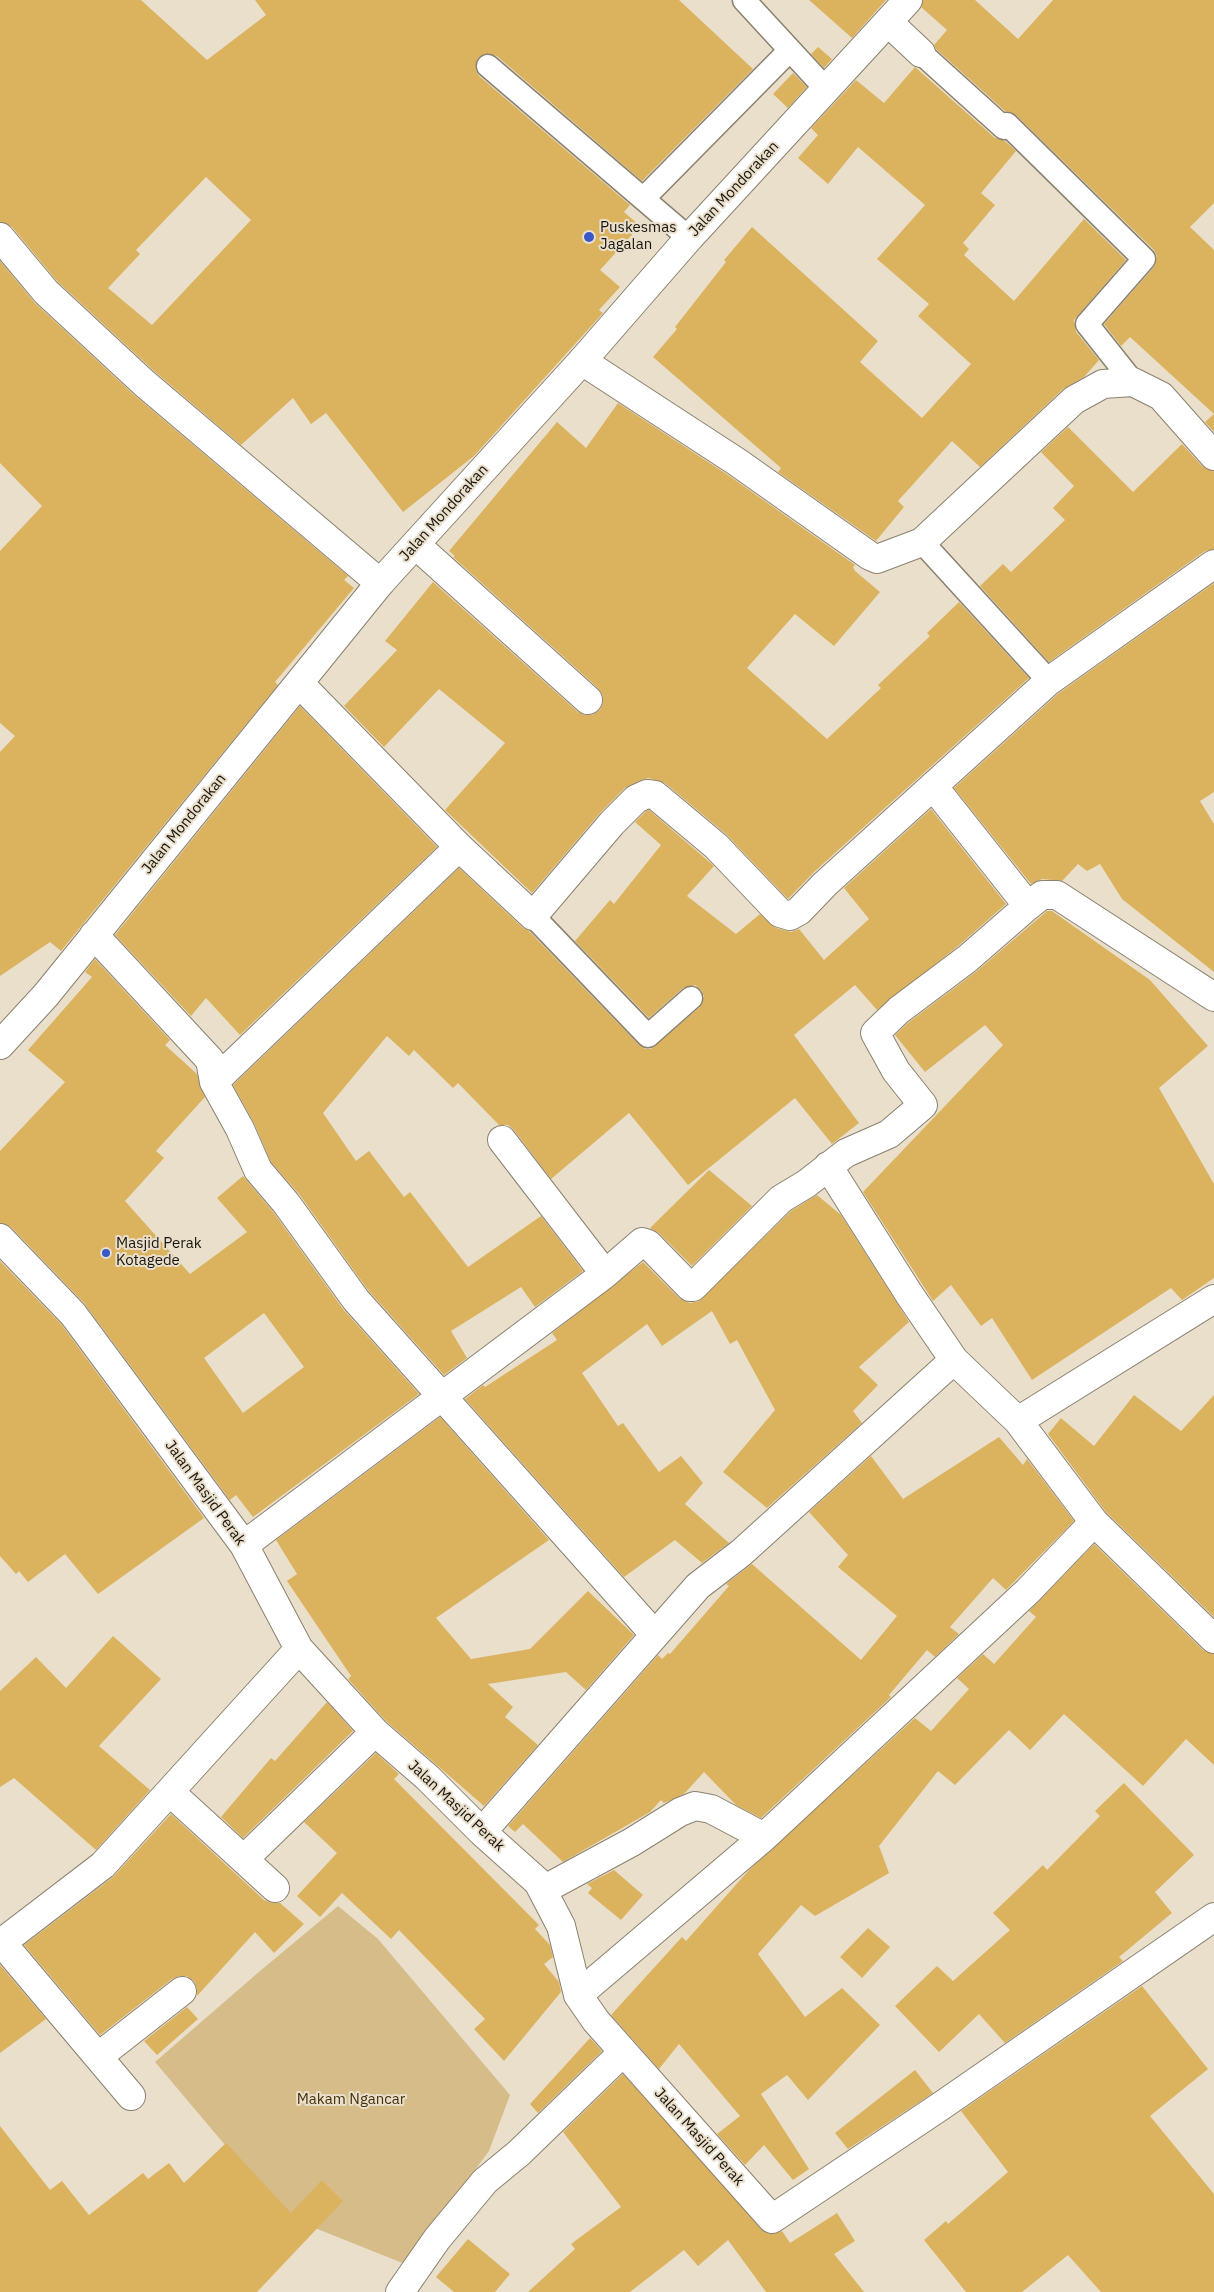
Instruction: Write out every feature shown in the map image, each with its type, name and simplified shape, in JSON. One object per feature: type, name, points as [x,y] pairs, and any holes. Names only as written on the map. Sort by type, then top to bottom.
[{"type":"street","name":"Jalan Mondorakan","points":[[0,1045],[46,995],[380,583],[582,361],[689,238],[908,0]]},
{"type":"street","points":[[888,22],[922,53]]},
{"type":"street","points":[[0,237],[46,292],[144,383],[380,583]]},
{"type":"street","points":[[582,361],[737,462],[870,556],[880,559],[922,542],[1074,400],[1104,384],[1133,382],[1161,396],[1214,456]]},
{"type":"street","points":[[416,545],[588,700]]},
{"type":"street","points":[[300,684],[459,847],[534,916],[612,823],[636,799],[647,794],[655,795],[716,846],[780,913],[790,916],[799,911],[1049,681],[1214,564]]},
{"type":"street","points":[[934,786],[1028,906]]},
{"type":"street","points":[[214,1082],[459,847]]},
{"type":"street","points":[[244,1546],[605,1274],[642,1242],[646,1242],[690,1287],[694,1287],[781,1200],[806,1184],[846,1152],[889,1134],[923,1106],[896,1071],[875,1033],[899,1010],[967,959],[1042,895],[1058,895],[1214,998]]},
{"type":"street","points":[[94,935],[210,1060],[214,1082],[240,1129],[258,1170],[286,1203],[356,1300],[654,1635]]},
{"type":"street","points":[[502,1140],[605,1274]]},
{"type":"street","points":[[828,1166],[904,1286],[954,1360],[1018,1421],[1094,1522],[1214,1639]]},
{"type":"street","name":"Jalan Masjid Perak","points":[[0,1238],[73,1314],[244,1546],[299,1649],[375,1732],[428,1778],[482,1832],[538,1882],[561,1926],[578,1994],[596,2021],[772,2219],[941,2106],[1214,1917]]},
{"type":"street","points":[[1018,1421],[1214,1299]]},
{"type":"street","points":[[482,1832],[698,1586],[741,1553],[954,1360]]},
{"type":"street","points":[[578,1994],[764,1837],[1028,1591],[1094,1522]]},
{"type":"street","points":[[132,2096],[1,1944],[103,1865],[299,1649]]},
{"type":"street","points":[[244,1859],[375,1732]]},
{"type":"street","points":[[170,1792],[275,1888]]},
{"type":"street","points":[[543,1890],[632,1842],[680,1812],[695,1806],[711,1809],[764,1837]]},
{"type":"street","points":[[99,2056],[182,1991]]},
{"type":"street","points":[[400,2292],[437,2239],[485,2182],[519,2154],[615,2060],[626,2055]]},
{"type":"lane","points":[[744,0],[826,89]]},
{"type":"lane","points":[[644,198],[790,50]]},
{"type":"lane","points":[[922,53],[1004,128],[1007,124],[1144,259],[1087,324],[1133,382]]},
{"type":"lane","points":[[488,66],[689,238]]},
{"type":"lane","points":[[922,542],[1049,681]]},
{"type":"lane","points":[[534,916],[648,1036],[691,998]]},
{"type":"green space","name":"Makam Ngancar","points":[[338,1906],[378,1939],[510,2095],[489,2151],[405,2264],[285,2216],[155,2062]]},
{"type":"building","points":[[0,0],[141,0],[207,60],[266,15],[255,0],[679,0],[753,69],[642,181],[497,56],[484,54],[478,58],[476,70],[479,76],[630,205],[624,212],[640,226],[600,270],[620,287],[599,310],[603,313],[474,456],[403,512],[326,413],[311,424],[293,398],[241,445],[154,371],[57,281],[12,227],[0,222]],"holes":[[[206,177],[251,220],[152,325],[108,288],[140,254],[136,250]]]},
{"type":"building","points":[[809,0],[886,0],[852,38]]},
{"type":"building","points":[[923,0],[975,0],[1018,39],[1053,0],[1214,0],[1214,203],[1190,227],[1214,250],[1214,414],[1130,337],[1121,346],[1104,324],[1154,267],[1157,256],[1154,250],[1016,115],[1005,111],[936,49],[934,45],[947,30],[921,7]]},
{"type":"building","points":[[818,47],[832,59],[824,68],[811,54]]},
{"type":"building","points":[[915,67],[995,138],[1005,141],[1016,151],[981,193],[995,205],[963,243],[969,249],[964,255],[1014,301],[1084,219],[1126,260],[1074,320],[1076,332],[1099,360],[1084,377],[1063,389],[980,467],[952,441],[898,501],[904,507],[876,541],[778,472],[781,468],[653,357],[677,329],[675,327],[726,262],[724,260],[752,227],[878,341],[860,362],[922,418],[971,364],[918,316],[929,304],[877,259],[925,205],[858,147],[828,184],[798,158],[818,135],[811,128],[856,80],[884,103]]},
{"type":"building","points":[[793,73],[807,87],[788,108],[773,94]]},
{"type":"building","points":[[0,261],[35,303],[133,394],[348,576],[344,580],[354,588],[275,682],[278,685],[61,951],[50,942],[0,976],[0,752],[15,736],[0,723],[0,551],[42,506],[0,463]]},
{"type":"building","points":[[618,403],[728,475],[855,565],[853,567],[855,571],[880,592],[834,646],[795,614],[747,668],[827,739],[881,688],[878,685],[930,636],[927,633],[959,602],[1029,678],[814,872],[788,899],[726,834],[665,783],[649,778],[625,788],[600,813],[532,893],[445,810],[505,743],[439,689],[384,747],[344,706],[397,650],[385,641],[433,582],[578,712],[584,715],[592,715],[600,710],[603,696],[598,688],[453,557],[455,556],[449,551],[557,422],[586,448]]},
{"type":"building","points":[[1214,414],[1214,432],[1205,422]]},
{"type":"building","points":[[1068,427],[1133,492],[1182,444],[1202,466],[1214,471],[1214,549],[1205,551],[1049,662],[980,586],[1003,564],[1011,572],[1065,520],[1053,508],[1074,486],[1041,452]]},
{"type":"building","points":[[1214,583],[1214,792],[1200,801],[1214,824],[1214,972],[1122,899],[1100,864],[1087,871],[1078,864],[1062,881],[1042,879],[1031,884],[954,788],[1059,693]]},
{"type":"building","points":[[300,706],[437,847],[240,1035],[206,998],[191,1016],[115,935]]},
{"type":"building","points":[[931,809],[1006,904],[957,947],[877,1010],[855,985],[794,1035],[859,1123],[832,1144],[795,1098],[688,1185],[629,1113],[551,1179],[514,1130],[508,1125],[499,1125],[458,1083],[453,1088],[414,1050],[409,1056],[387,1036],[323,1113],[356,1161],[369,1151],[404,1197],[410,1192],[468,1267],[541,1216],[583,1271],[535,1307],[521,1287],[451,1331],[467,1358],[444,1375],[368,1290],[299,1194],[271,1162],[254,1123],[233,1085],[459,868],[522,927],[529,931],[639,1045],[645,1049],[651,1049],[700,1007],[704,996],[701,990],[695,985],[683,988],[649,1018],[575,941],[610,900],[614,904],[661,845],[635,822],[645,812],[649,810],[714,866],[687,896],[736,934],[760,914],[776,928],[791,932],[799,929],[824,960],[869,919],[844,888]]},
{"type":"building","points":[[1047,911],[1052,911],[1150,980],[1208,1046],[1159,1088],[1214,1184],[1214,1278],[1182,1300],[1171,1288],[1032,1380],[992,1318],[981,1326],[951,1285],[933,1301],[863,1192],[1003,1045],[985,1025],[925,1072],[895,1035],[909,1022],[977,971]]},
{"type":"building","points":[[95,959],[170,1040],[165,1045],[197,1074],[205,1097],[156,1151],[164,1158],[125,1201],[190,1274],[247,1232],[217,1198],[243,1176],[274,1213],[343,1309],[419,1394],[253,1517],[236,1495],[230,1500],[84,1303],[11,1227],[0,1223],[0,1151],[65,1082],[28,1050],[92,977],[85,972]],"holes":[[[264,1313],[304,1367],[243,1413],[204,1358]]]},
{"type":"building","points":[[709,1170],[752,1206],[692,1266],[659,1233],[650,1228]]},
{"type":"building","points":[[817,1195],[841,1215],[909,1322],[859,1367],[878,1385],[853,1411],[862,1423],[767,1508],[723,1472],[775,1410],[737,1340],[730,1344],[712,1311],[662,1346],[647,1324],[582,1373],[618,1426],[623,1423],[659,1472],[681,1456],[703,1483],[685,1504],[729,1543],[702,1563],[675,1540],[624,1577],[465,1399],[483,1385],[485,1387],[557,1340],[552,1333],[643,1262],[679,1298],[690,1303],[699,1301],[791,1211]]},
{"type":"building","points":[[0,1261],[61,1324],[204,1518],[98,1594],[65,1554],[28,1582],[19,1571],[16,1574],[0,1556]]},
{"type":"building","points":[[1134,1395],[1181,1431],[1214,1395],[1214,1617],[1106,1512],[1048,1434],[1061,1418],[1094,1446]]},
{"type":"building","points":[[440,1417],[549,1540],[436,1618],[471,1659],[530,1649],[588,1591],[634,1635],[586,1690],[566,1672],[488,1684],[513,1707],[505,1717],[538,1745],[484,1806],[386,1721],[348,1679],[351,1676],[287,1581],[297,1574],[276,1540]]},
{"type":"building","points":[[999,1437],[1023,1465],[1027,1459],[1074,1521],[1006,1590],[993,1578],[950,1627],[959,1634],[935,1657],[927,1650],[889,1695],[891,1697],[761,1818],[736,1805],[704,1772],[684,1794],[664,1803],[661,1800],[650,1812],[563,1862],[523,1824],[515,1832],[508,1826],[658,1655],[662,1659],[668,1653],[670,1654],[729,1586],[726,1584],[752,1564],[861,1660],[897,1616],[838,1567],[848,1555],[809,1512],[871,1456],[903,1499]]},
{"type":"building","points":[[1094,1544],[1203,1650],[1214,1654],[1214,1765],[1186,1739],[1143,1786],[1064,1714],[1030,1750],[1009,1730],[955,1785],[938,1771],[879,1846],[889,1873],[815,1916],[801,1905],[758,1954],[805,2017],[842,1988],[880,2025],[808,2100],[787,2075],[761,2094],[809,2169],[793,2180],[764,2145],[745,2165],[717,2134],[740,2116],[679,2044],[659,2069],[611,2015],[682,1937],[686,1941],[749,1870],[915,1718],[931,1731],[969,1689],[957,1678],[983,1654],[994,1664],[1036,1617],[1029,1611]]},
{"type":"building","points":[[113,1636],[161,1679],[99,1746],[150,1790],[96,1850],[14,1778],[0,1787],[0,1691],[36,1657],[66,1688]]},
{"type":"building","points":[[327,1702],[353,1731],[243,1838],[221,1817],[271,1758],[275,1761]]},
{"type":"building","points":[[376,1753],[399,1774],[394,1779],[539,1925],[535,1929],[550,1945],[553,1957],[544,1964],[559,1982],[561,1992],[504,2061],[474,2029],[485,2019],[399,1930],[391,1939],[342,1893],[320,1917],[297,1896],[337,1853],[304,1822]]},
{"type":"building","points":[[1124,1783],[1194,1855],[1155,1892],[1172,1913],[1119,1957],[1123,1961],[1005,2043],[979,2014],[939,2052],[895,2006],[937,1966],[953,1981],[1010,1930],[993,1913],[1043,1865],[1047,1870],[1100,1816],[1095,1811]]},
{"type":"building","points":[[171,1814],[264,1900],[280,1903],[304,1924],[274,1953],[255,1932],[197,1996],[197,1988],[194,1981],[187,1976],[179,1976],[172,1979],[100,2035],[24,1945],[113,1877]]},
{"type":"building","points":[[614,1870],[643,1895],[621,1920],[588,1893],[592,1888],[587,1884]]},
{"type":"building","points":[[868,1928],[890,1947],[862,1978],[840,1957]]},
{"type":"building","points":[[0,1965],[46,2019],[0,2053]]},
{"type":"building","points":[[1142,1986],[1208,2069],[1150,2116],[1214,2194],[1214,2292],[1101,2292],[1068,2255],[1022,2292],[966,2292],[924,2240],[946,2221],[948,2224],[1008,2172],[961,2111]]},
{"type":"building","points":[[187,2007],[198,2019],[157,2055],[144,2041]]},
{"type":"building","points":[[590,2038],[602,2051],[538,2113],[530,2104]]},
{"type":"building","points":[[915,2070],[933,2093],[848,2149],[835,2133]]},
{"type":"building","points":[[623,2074],[766,2233],[774,2234],[782,2231],[790,2243],[837,2213],[855,2241],[834,2254],[864,2292],[766,2292],[728,2240],[698,2266],[684,2250],[630,2292],[528,2292],[575,2249],[571,2244],[621,2207],[563,2132]]},
{"type":"building","points":[[0,2126],[50,2190],[62,2181],[89,2215],[143,2173],[148,2179],[169,2163],[184,2183],[226,2143],[291,2213],[322,2180],[343,2201],[257,2292],[0,2292]]},
{"type":"building","points":[[468,2239],[510,2274],[495,2292],[454,2292],[436,2277]]},
{"type":"place","name":"Puskesmas Jagalan","points":[[589,237]]},
{"type":"place","name":"Masjid Perak Kotagede","points":[[106,1253]]}]
